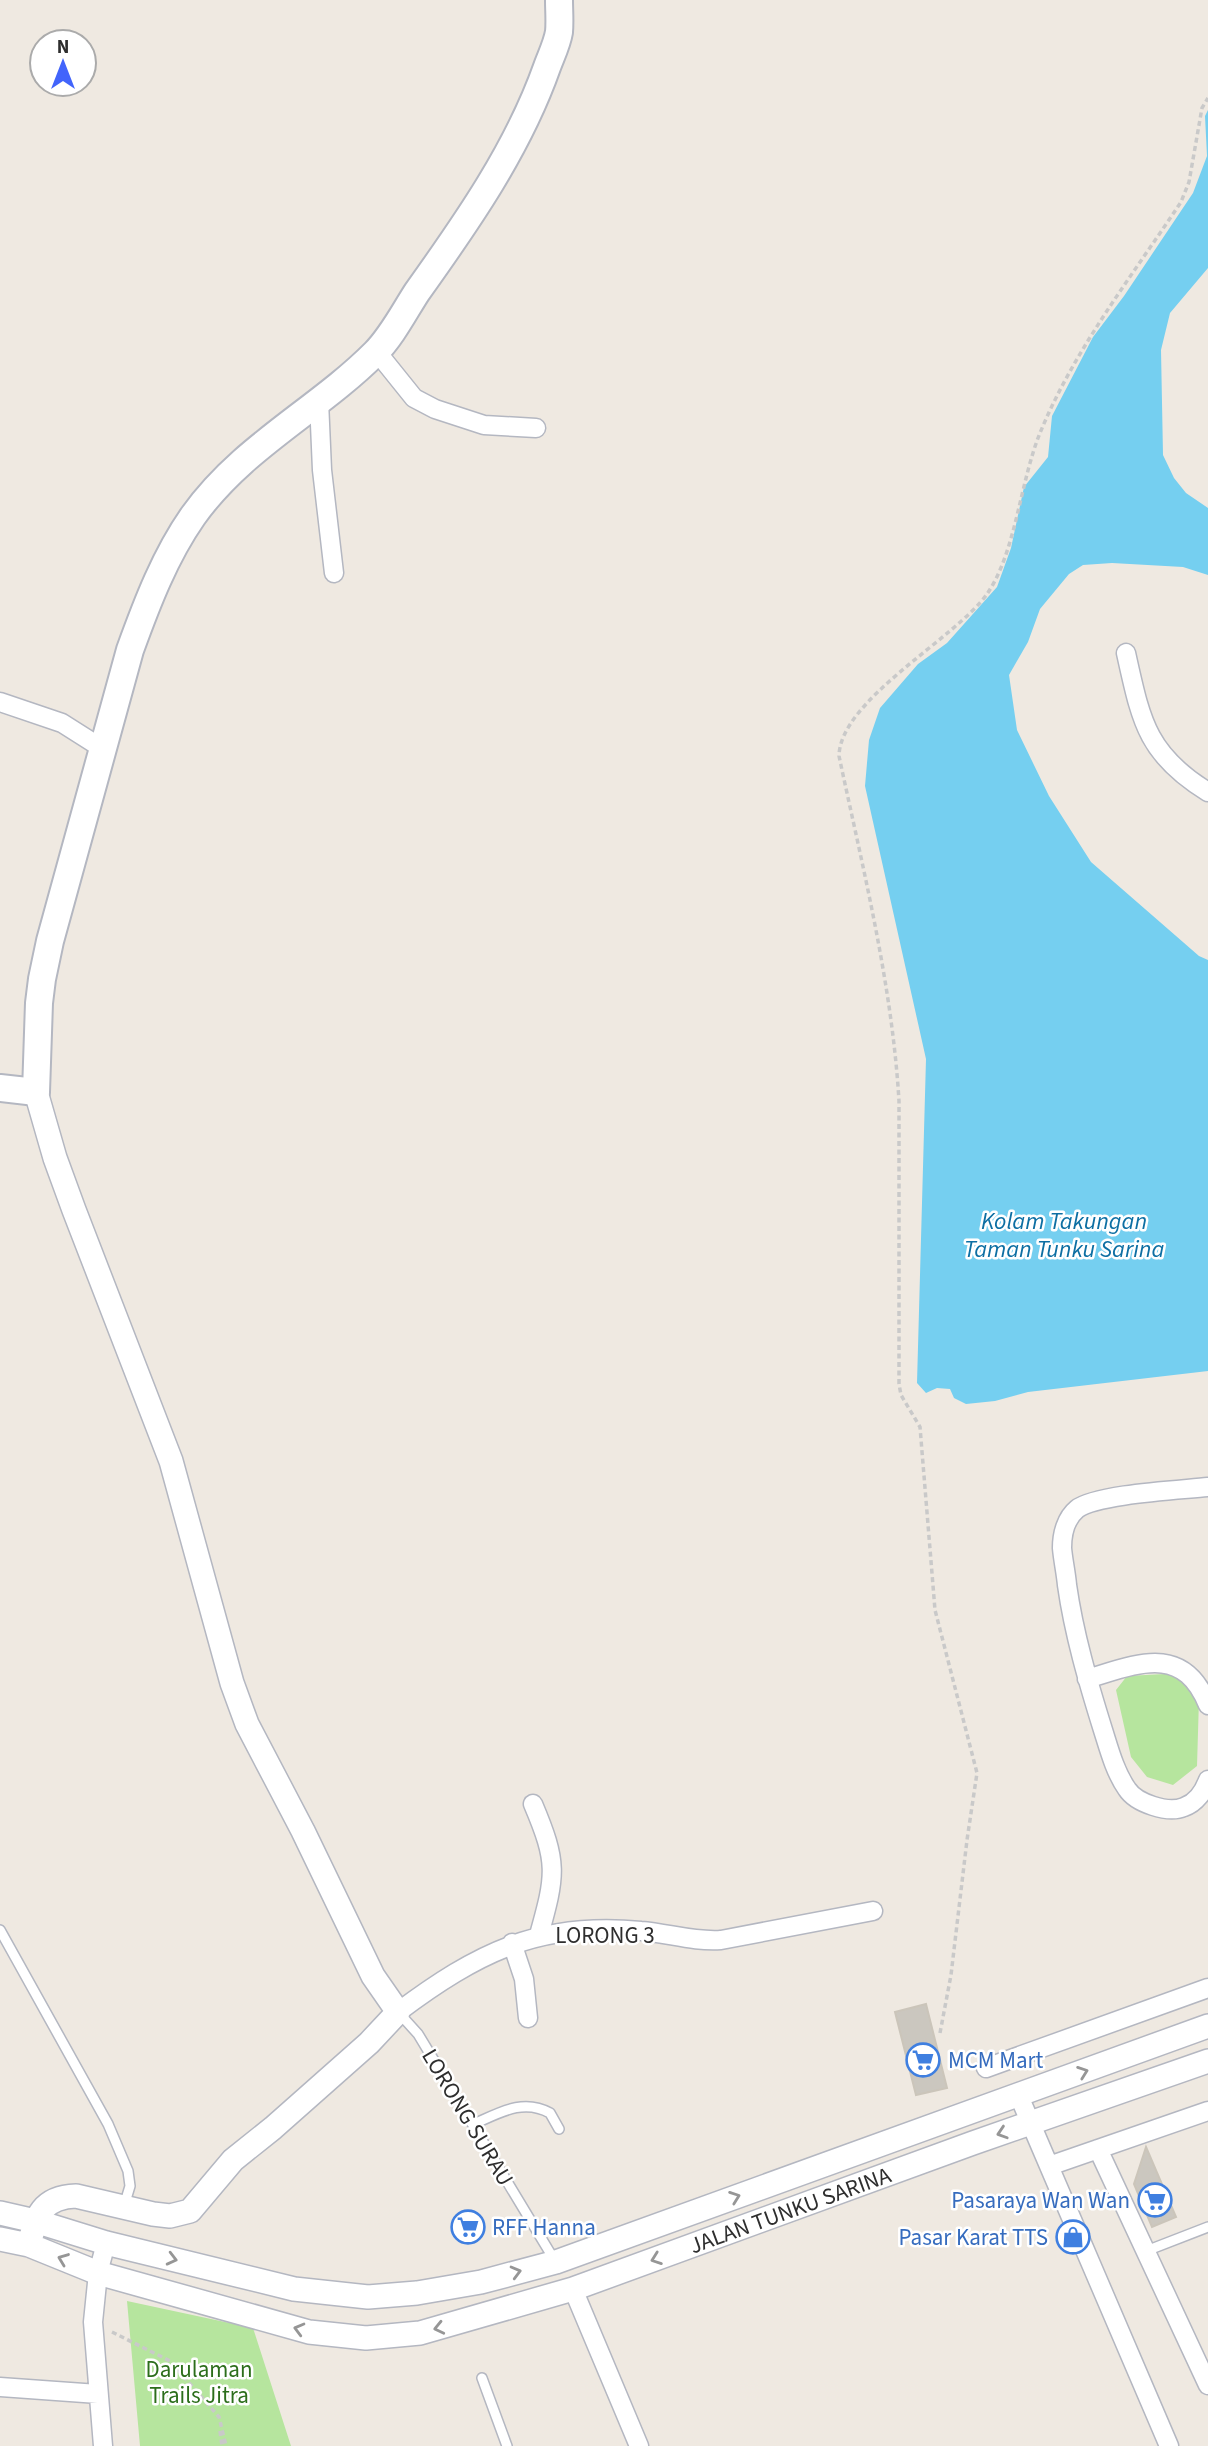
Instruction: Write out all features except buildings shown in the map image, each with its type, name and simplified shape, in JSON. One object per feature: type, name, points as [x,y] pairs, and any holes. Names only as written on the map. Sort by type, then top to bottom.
[{"type":"main road","points":[[0,1088],[36,1092],[39,1003],[50,941],[130,650],[145,608],[176,543],[194,514],[242,461],[377,352],[450,247],[506,156],[530,110],[559,34],[559,0]]},
{"type":"street","points":[[377,352],[414,398],[435,409],[484,425],[536,428]]},
{"type":"street","points":[[319,401],[322,470],[334,573]]},
{"type":"street","points":[[1126,653],[1150,738],[1167,761],[1208,792]]},
{"type":"street","points":[[0,702],[61,723],[103,749]]},
{"type":"street","points":[[29,2245],[35,2221],[46,2205],[64,2196],[76,2196],[170,2216],[190,2211],[233,2160],[273,2129],[375,2038],[398,2012],[373,1976],[303,1831],[247,1724],[232,1683],[172,1461],[74,1210],[55,1158],[36,1092]]},
{"type":"street","points":[[1208,1487],[1092,1502],[1078,1508],[1069,1519],[1065,1526],[1062,1547],[1070,1606],[1087,1679],[1111,1755],[1124,1786],[1131,1795],[1154,1806],[1182,1808],[1200,1794],[1208,1780]]},
{"type":"street","points":[[1087,1679],[1140,1664],[1160,1663],[1190,1674],[1198,1682],[1208,1705]]},
{"type":"street","points":[[533,1804],[547,1839],[554,1872],[539,1935]]},
{"type":"street","name":"LORONG 3","points":[[398,2012],[469,1965],[512,1943],[539,1935],[606,1930],[641,1931],[705,1941],[721,1940],[873,1911]]},
{"type":"street","points":[[512,1943],[524,1979],[528,2018]]},
{"type":"street","points":[[986,2068],[1208,1988]]},
{"type":"street","name":"JALAN TUNKU SARINA","points":[[0,2213],[106,2243],[294,2288],[368,2297],[417,2293],[481,2282],[556,2262],[1208,2026]]},
{"type":"street","name":"JALAN TUNKU SARINA","points":[[0,2239],[29,2245],[98,2273],[309,2332],[366,2338],[420,2333],[573,2289],[1208,2060]]},
{"type":"street","points":[[1019,2095],[1168,2446]]},
{"type":"street","points":[[1049,2166],[1208,2111]]},
{"type":"street","points":[[1098,2149],[1208,2385]]},
{"type":"street","points":[[103,2446],[93,2322],[98,2273],[106,2243]]},
{"type":"street","points":[[573,2289],[639,2446]]},
{"type":"street","points":[[0,2387],[97,2394]]},
{"type":"lane","points":[[0,1930],[108,2124],[128,2171],[130,2186],[124,2206]]},
{"type":"lane","name":"LORONG SURAU","points":[[398,2012],[418,2034],[556,2262]]},
{"type":"lane","points":[[474,2124],[505,2110],[532,2106],[550,2113],[559,2129]]},
{"type":"lane","points":[[1146,2251],[1208,2227]]},
{"type":"lane","points":[[482,2378],[508,2446]]},
{"type":"path","points":[[940,2033],[951,1975],[977,1773],[934,1610],[920,1427],[901,1395],[899,1384],[897,1068],[880,955],[839,756],[839,743],[857,715],[987,594],[1005,554],[1032,454],[1073,364],[1181,202],[1189,182],[1202,108],[1208,98]]},
{"type":"path","points":[[93,2322],[170,2361],[219,2417],[224,2446]]},
{"type":"green space","points":[[1183,1673],[1199,1699],[1197,1766],[1173,1785],[1147,1777],[1131,1757],[1116,1690],[1127,1676]]},
{"type":"green space","name":"Darulaman Trails Jitra","points":[[127,2301],[253,2328],[291,2446],[140,2446]]},
{"type":"water","name":"Kolam Takungan Taman Tunku Sarina","points":[[1208,110],[1208,268],[1170,313],[1161,350],[1163,455],[1174,478],[1186,493],[1208,508],[1208,575],[1183,567],[1112,563],[1083,565],[1069,574],[1040,609],[1028,642],[1009,675],[1017,730],[1049,796],[1091,862],[1199,956],[1208,960],[1208,1371],[1028,1392],[995,1401],[966,1404],[954,1398],[950,1389],[937,1388],[926,1393],[917,1383],[926,1059],[865,786],[869,740],[880,708],[918,664],[947,643],[997,587],[1011,548],[1024,487],[1048,457],[1052,416],[1093,337],[1193,193],[1207,156],[1205,116]]},
{"type":"place","name":"MCM Mart","points":[[923,2060]]},
{"type":"place","name":"Pasaraya Wan Wan","points":[[1155,2200]]},
{"type":"place","name":"RFF Hanna","points":[[468,2227]]},
{"type":"place","name":"Pasar Karat TTS","points":[[1073,2237]]}]
